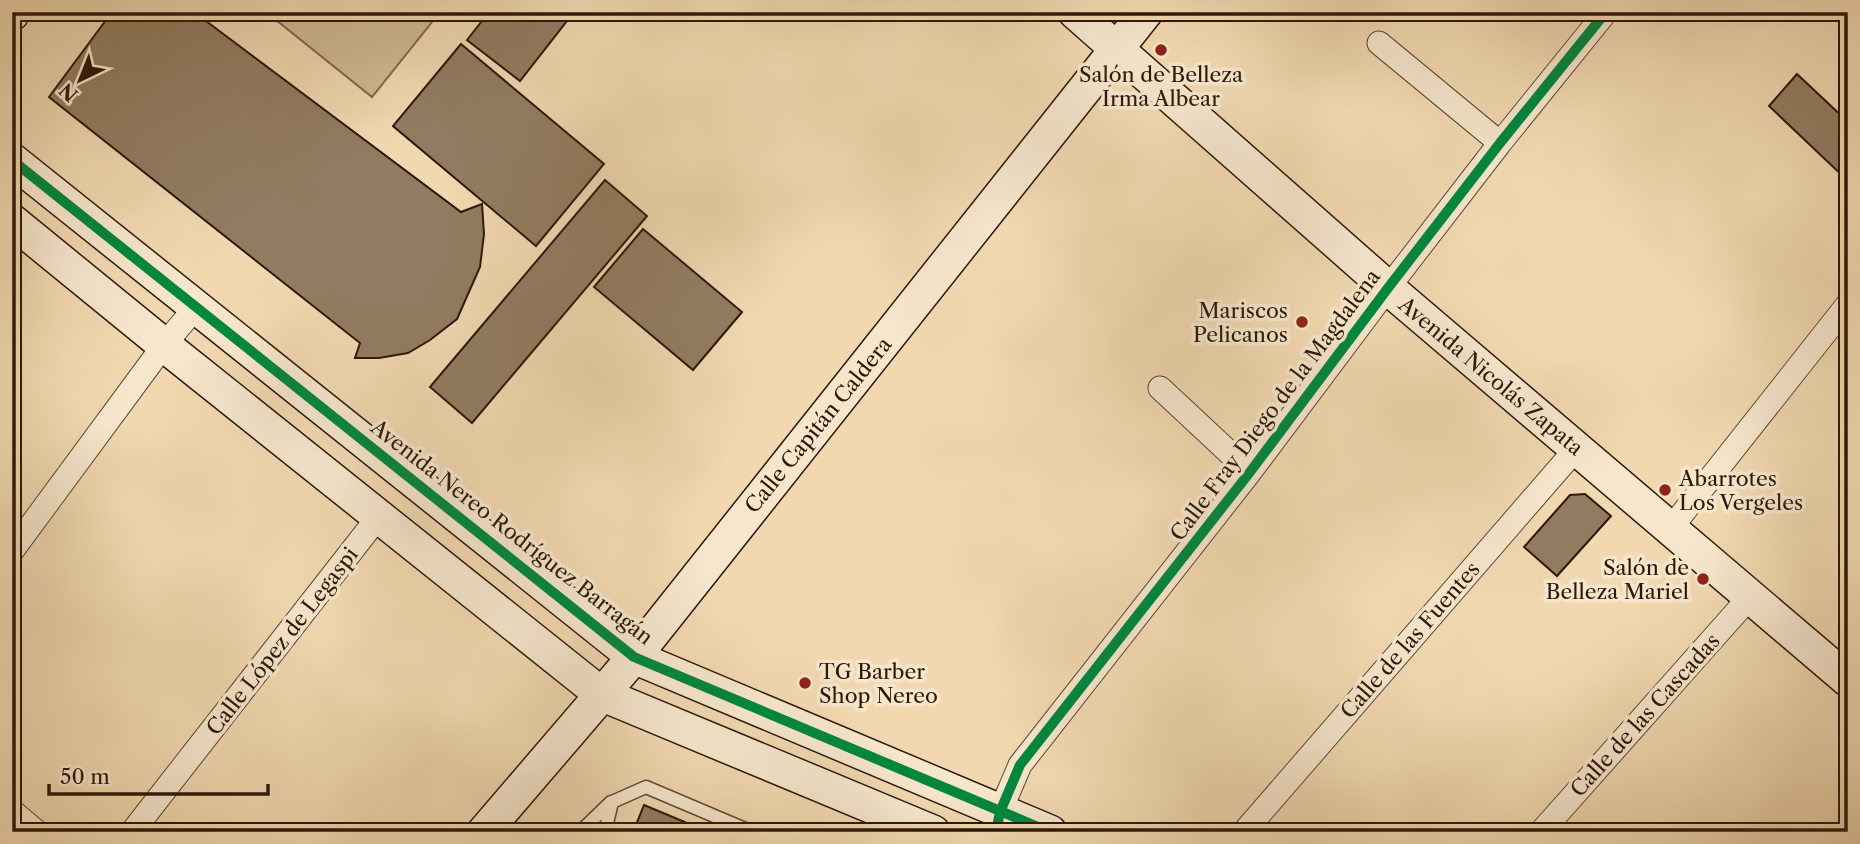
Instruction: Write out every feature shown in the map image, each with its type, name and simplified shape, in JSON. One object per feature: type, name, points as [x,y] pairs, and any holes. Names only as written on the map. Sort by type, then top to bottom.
[{"type":"street","name":"Avenida Nicolás Zapata","points":[[1075,12],[1388,288],[1848,680]]},
{"type":"street","name":"Calle Capitán Caldera","points":[[485,831],[634,657],[1146,12]]},
{"type":"street","name":"Calle Fray Diego de la Magdalena","points":[[998,822],[1020,765],[1251,472],[1500,143],[1606,12]]},
{"type":"street","points":[[1379,43],[1500,143]]},
{"type":"street","name":"Avenida Nereo Rodríguez Barragán","points":[[12,160],[634,657],[998,822],[1050,832]]},
{"type":"street","points":[[13,222],[601,694],[933,832]]},
{"type":"street","points":[[1671,528],[1848,304]]},
{"type":"street","points":[[12,551],[164,345],[196,307]]},
{"type":"street","points":[[1160,388],[1251,472]]},
{"type":"street","name":"Calle de las Fuentes","points":[[1244,832],[1576,449]]},
{"type":"street","name":"Calle López de Legaspi","points":[[132,832],[379,516]]},
{"type":"street","name":"Calle de las Cascadas","points":[[1541,832],[1749,598]]},
{"type":"street","points":[[12,811],[37,832]]},
{"type":"lane","points":[[580,832],[612,802],[646,787],[752,832]]},
{"type":"lane","points":[[606,832],[612,802]]},
{"type":"shaded area","points":[[266,12],[440,12],[372,97]]},
{"type":"building","points":[[112,12],[194,12],[461,212],[482,204],[484,234],[480,267],[457,319],[408,353],[379,358],[355,358],[360,343],[49,97]]},
{"type":"building","points":[[489,12],[574,12],[520,81],[467,40]]},
{"type":"building","points":[[461,44],[604,164],[536,246],[393,126]]},
{"type":"building","points":[[1797,74],[1848,122],[1848,181],[1769,106]]},
{"type":"building","points":[[605,180],[647,216],[472,423],[430,387]]},
{"type":"building","points":[[643,229],[742,312],[693,370],[594,287]]},
{"type":"building","points":[[1585,494],[1611,516],[1557,576],[1524,547],[1570,495]]},
{"type":"building","points":[[644,805],[706,831],[706,832],[633,832]]},
{"type":"cycle path","points":[[996,832],[1000,812],[1020,765],[1250,472],[1500,143],[1606,12]]},
{"type":"cycle path","points":[[12,160],[634,657],[1050,832]]},
{"type":"place","name":"Salón de Belleza Irma Albear","points":[[1161,50]]},
{"type":"place","name":"Mariscos Pelicanos","points":[[1302,322]]},
{"type":"place","name":"Abarrotes Los Vergeles","points":[[1665,490]]},
{"type":"place","name":"Salón de Belleza Mariel","points":[[1703,579]]},
{"type":"place","name":"TG Barber Shop Nereo","points":[[805,683]]}]
